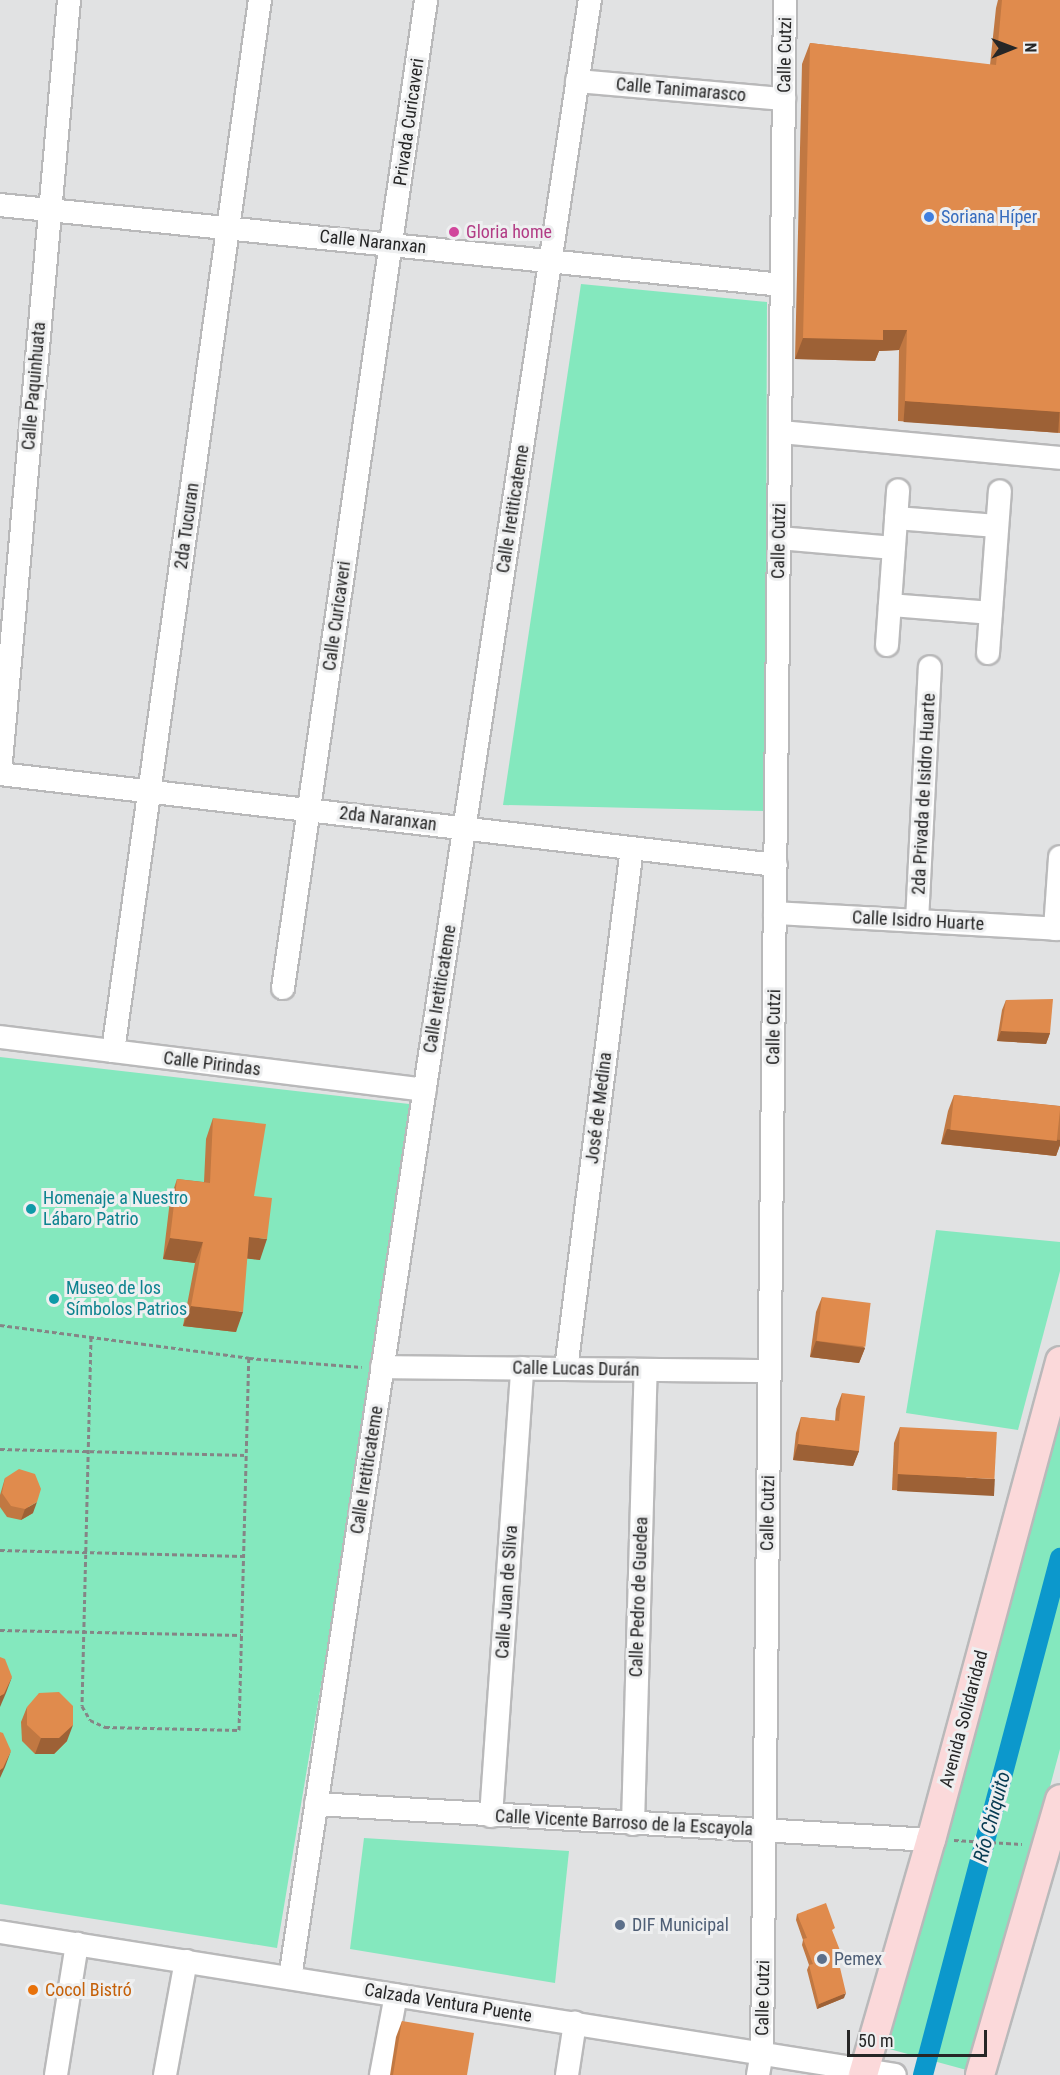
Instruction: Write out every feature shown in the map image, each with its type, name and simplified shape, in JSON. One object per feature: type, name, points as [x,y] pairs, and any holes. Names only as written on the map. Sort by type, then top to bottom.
[{"type":"main road","name":"Avenida Solidaridad","points":[[877,2073],[931,1840],[1060,1361]]},
{"type":"main road","points":[[980,2075],[1053,1848],[1060,1799]]},
{"type":"street","name":"Calle Paquinhuata","points":[[0,774],[69,0]]},
{"type":"street","name":"2da Tucuran","points":[[113,1052],[260,0]]},
{"type":"street","name":"Privada Curicaveri","points":[[391,244],[426,0]]},
{"type":"street","name":"Calle Iretiticateme","points":[[290,1978],[590,0]]},
{"type":"street","name":"Calle Cutzi","points":[[760,2064],[765,1831],[786,0]]},
{"type":"street","name":"Calle Tanimarasco","points":[[577,81],[784,99]]},
{"type":"street","name":"Calle Naranxan","points":[[0,205],[782,285]]},
{"type":"street","name":"Calle Curicaveri","points":[[283,988],[391,244]]},
{"type":"street","points":[[781,432],[1060,458]]},
{"type":"street","points":[[887,645],[898,490]]},
{"type":"street","points":[[988,653],[1000,491]]},
{"type":"street","points":[[896,518],[997,526]]},
{"type":"street","points":[[779,538],[894,548]]},
{"type":"street","points":[[890,605],[991,612]]},
{"type":"street","name":"2da Privada de Isidro Huarte","points":[[917,921],[930,667]]},
{"type":"street","name":"2da Naranxan","points":[[0,774],[776,865]]},
{"type":"street","name":"José de Medina","points":[[566,1369],[632,848]]},
{"type":"street","points":[[1058,929],[1060,857]]},
{"type":"street","name":"Calle Isidro Huarte","points":[[775,913],[1058,929]]},
{"type":"street","name":"Calle Pirindas","points":[[0,1037],[424,1090]]},
{"type":"street","name":"Calle Lucas Durán","points":[[382,1367],[770,1371]]},
{"type":"street","name":"Calle Juan de Silva","points":[[491,1816],[522,1368]]},
{"type":"street","name":"Calle Pedro de Guedea","points":[[633,1824],[646,1370]]},
{"type":"street","name":"Calle Vicente Barroso de la Escayola","points":[[316,1804],[931,1840]]},
{"type":"street","name":"Calzada Ventura Puente","points":[[0,1932],[575,2023],[760,2064],[877,2073]]},
{"type":"street","points":[[56,2075],[77,1944]]},
{"type":"street","points":[[165,2075],[186,1961]]},
{"type":"street","points":[[381,2075],[396,1995]]},
{"type":"street","points":[[567,2075],[575,2023]]},
{"type":"path","points":[[0,1325],[249,1358],[382,1367]]},
{"type":"path","points":[[91,1337],[82,1632],[82,1706],[90,1720],[105,1727],[239,1730],[249,1358]]},
{"type":"path","points":[[0,1449],[246,1455]]},
{"type":"path","points":[[0,1550],[243,1556]]},
{"type":"path","points":[[0,1630],[241,1635]]},
{"type":"path","points":[[968,1840],[1005,1843]]},
{"type":"green space","points":[[581,284],[767,302],[765,811],[503,805]]},
{"type":"green space","points":[[0,1057],[418,1105],[277,1948],[0,1904]]},
{"type":"green space","points":[[936,1230],[1060,1242],[1060,1271],[1018,1430],[906,1413]]},
{"type":"green space","points":[[1060,1397],[1060,1749],[974,2072],[882,2047]]},
{"type":"green space","points":[[364,1838],[569,1851],[555,1983],[350,1949]]},
{"type":"building","name":"Soriana Híper","points":[[1002,0],[1060,0],[1060,412],[905,401],[907,330],[883,330],[883,340],[803,338],[810,43],[996,65]]},
{"type":"building","points":[[1053,999],[1050,1033],[1001,1031],[1006,1000]]},
{"type":"building","points":[[954,1095],[1060,1106],[1057,1141],[950,1130]]},
{"type":"building","points":[[213,1118],[266,1124],[254,1196],[272,1198],[267,1239],[249,1237],[243,1312],[191,1306],[203,1242],[170,1238],[177,1179],[210,1183]]},
{"type":"building","points":[[822,1297],[871,1303],[865,1347],[817,1341]]},
{"type":"building","points":[[842,1393],[865,1396],[859,1451],[798,1444],[801,1417],[839,1421]]},
{"type":"building","points":[[900,1427],[997,1432],[994,1479],[898,1474]]},
{"type":"building","points":[[19,1469],[35,1474],[41,1489],[37,1502],[25,1509],[11,1506],[2,1493],[5,1478]]},
{"type":"building","points":[[0,1657],[5,1659],[12,1677],[4,1694],[0,1696]]},
{"type":"building","points":[[59,1692],[73,1706],[73,1725],[59,1738],[41,1738],[27,1725],[27,1707],[39,1693]]},
{"type":"building","points":[[0,1732],[3,1733],[11,1751],[0,1770]]},
{"type":"building","name":"Pemex","points":[[826,1903],[835,1928],[832,1930],[841,1953],[837,1955],[846,1993],[819,2004],[809,1965],[813,1964],[803,1939],[807,1938],[797,1914]]},
{"type":"building","points":[[402,2021],[474,2033],[467,2075],[393,2075]]},
{"type":"waterway","name":"Río Chiquito","points":[[923,2075],[1060,1558]]},
{"type":"place","name":"Soriana Híper","points":[[929,217]]},
{"type":"place","name":"Gloria home","points":[[454,232]]},
{"type":"place","name":"Homenaje a Nuestro Lábaro Patrio","points":[[31,1209]]},
{"type":"place","name":"Museo de los Símbolos Patrios","points":[[54,1299]]},
{"type":"place","name":"DIF Municipal","points":[[620,1925]]},
{"type":"place","name":"Pemex","points":[[822,1959]]},
{"type":"place","name":"Cocol Bistró","points":[[33,1990]]}]
